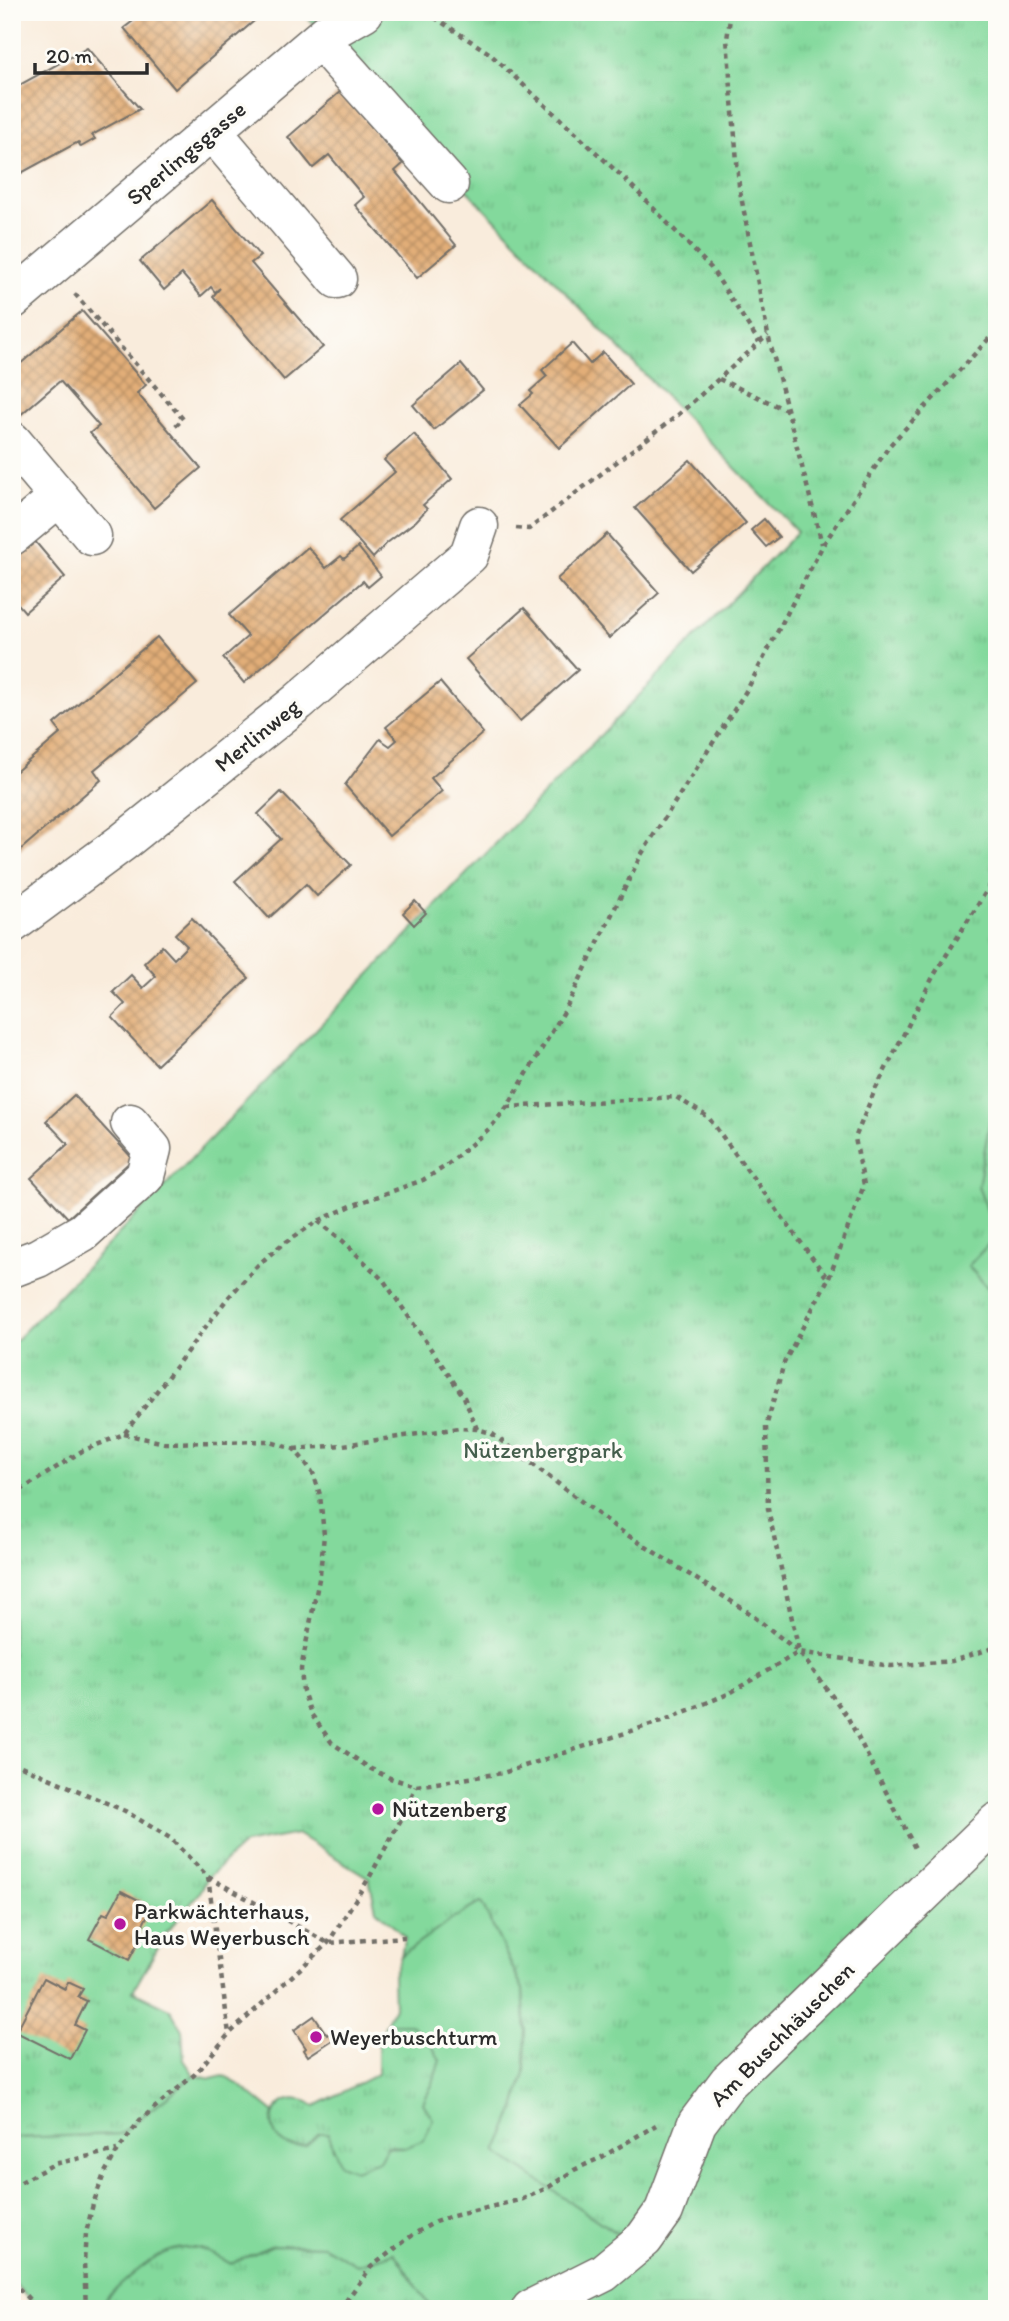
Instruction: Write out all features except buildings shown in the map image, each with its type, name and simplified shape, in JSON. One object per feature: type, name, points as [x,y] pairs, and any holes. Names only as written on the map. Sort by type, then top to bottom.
[{"type":"street","name":"Sperlingsgasse","points":[[12,300],[320,40],[364,12]]},
{"type":"street","points":[[320,40],[449,184]]},
{"type":"street","points":[[212,131],[337,279]]},
{"type":"street","points":[[12,441],[92,537]]},
{"type":"street","points":[[12,536],[59,496]]},
{"type":"street","name":"Merlinweg","points":[[12,924],[122,842],[298,702],[469,555],[479,526]]},
{"type":"street","points":[[12,1268],[38,1258],[83,1232],[145,1176],[152,1149],[130,1123]]},
{"type":"street","name":"Am Buschhäuschen","points":[[531,2309],[603,2273],[645,2239],[664,2211],[697,2123],[728,2082],[997,1822]]},
{"type":"path","points":[[426,12],[489,53],[628,182],[711,268],[759,342]]},
{"type":"path","points":[[731,12],[727,39],[739,186],[768,335],[822,545]]},
{"type":"path","points":[[51,267],[183,419],[172,429]]},
{"type":"path","points":[[12,1496],[82,1451],[124,1434],[227,1298],[258,1265],[298,1233],[351,1206],[424,1180],[446,1166],[491,1128],[507,1107],[565,1010],[641,855],[748,688],[822,545],[890,446],[997,330]]},
{"type":"path","points":[[479,526],[529,528],[678,415],[768,335]]},
{"type":"path","points":[[719,379],[788,411]]},
{"type":"path","points":[[799,1652],[768,1509],[766,1427],[783,1363],[828,1279],[864,1185],[855,1138],[874,1092],[934,975],[997,874]]},
{"type":"path","points":[[507,1107],[676,1097],[708,1117],[828,1279]]},
{"type":"path","points":[[318,1221],[384,1281],[464,1398],[477,1429]]},
{"type":"path","points":[[124,1434],[165,1443],[267,1441],[294,1449],[343,1445],[460,1428],[491,1433],[618,1529],[748,1612],[799,1652],[847,1716],[934,1885]]},
{"type":"path","points":[[294,1449],[314,1475],[320,1495],[324,1535],[320,1574],[301,1669],[303,1691],[311,1714],[331,1743],[345,1754],[390,1778],[416,1786],[503,1773],[662,1721],[728,1694],[799,1652],[891,1666],[952,1661],[997,1647]]},
{"type":"path","points":[[12,1762],[125,1811],[170,1838],[208,1877],[328,1943],[405,1937]]},
{"type":"path","points":[[86,2309],[86,2233],[97,2194],[118,2150],[141,2120],[194,2075],[229,2034],[328,1943],[369,1878],[416,1786]]},
{"type":"path","points":[[208,1877],[229,2034]]},
{"type":"path","points":[[340,2309],[371,2267],[414,2234],[435,2222],[523,2199],[549,2187],[651,2127],[712,2103]]},
{"type":"path","points":[[12,2186],[54,2164],[118,2150]]},
{"type":"path","points":[[12,2281],[38,2309]]},
{"type":"green space","name":"Nützenbergpark","points":[[302,12],[997,12],[997,1081],[978,1187],[997,1235],[968,1266],[997,1298],[997,2309],[499,2309],[625,2239],[496,2152],[515,2109],[525,2073],[523,1989],[481,1902],[401,1956],[405,1937],[376,1910],[369,1878],[297,1834],[244,1844],[208,1877],[199,1894],[168,1930],[133,1991],[170,2009],[182,2030],[184,2060],[194,2075],[120,2134],[12,2138],[12,1344],[797,532],[457,180]]},
{"type":"green space","points":[[997,1081],[997,1235],[978,1187]]},
{"type":"green space","points":[[997,1235],[997,1298],[968,1266]]},
{"type":"green space","points":[[481,1902],[523,1989],[526,2031],[525,2073],[515,2109],[497,2152],[625,2239],[499,2309],[432,2309],[394,2253],[357,2265],[323,2246],[273,2245],[231,2264],[201,2249],[105,2299],[106,2309],[38,2309],[12,2281],[12,2138],[120,2134],[194,2075],[211,2079],[223,2076],[240,2085],[274,2113],[272,2124],[306,2146],[319,2133],[329,2133],[333,2149],[407,2147],[422,2104],[433,2083],[410,2024],[386,2024],[394,2007],[393,1975],[401,1956]]},
{"type":"green space","points":[[386,2024],[410,2024],[429,2041],[440,2060],[423,2103],[433,2119],[424,2140],[407,2147],[387,2146],[379,2161],[355,2170],[340,2164],[328,2133],[319,2133],[306,2146],[289,2146],[279,2140],[272,2121],[280,2105],[289,2100],[301,2100],[315,2106],[378,2074],[378,2044]]},
{"type":"green space","points":[[273,2245],[323,2246],[357,2265],[394,2253],[432,2309],[106,2309],[105,2299],[126,2280],[148,2262],[173,2250],[200,2249],[231,2264]]},
{"type":"place","name":"Nützenberg","points":[[378,1809]]},
{"type":"place","name":"Parkwächterhaus, Haus Weyerbusch","points":[[120,1924]]},
{"type":"place","name":"Weyerbuschturm","points":[[316,2037]]}]
